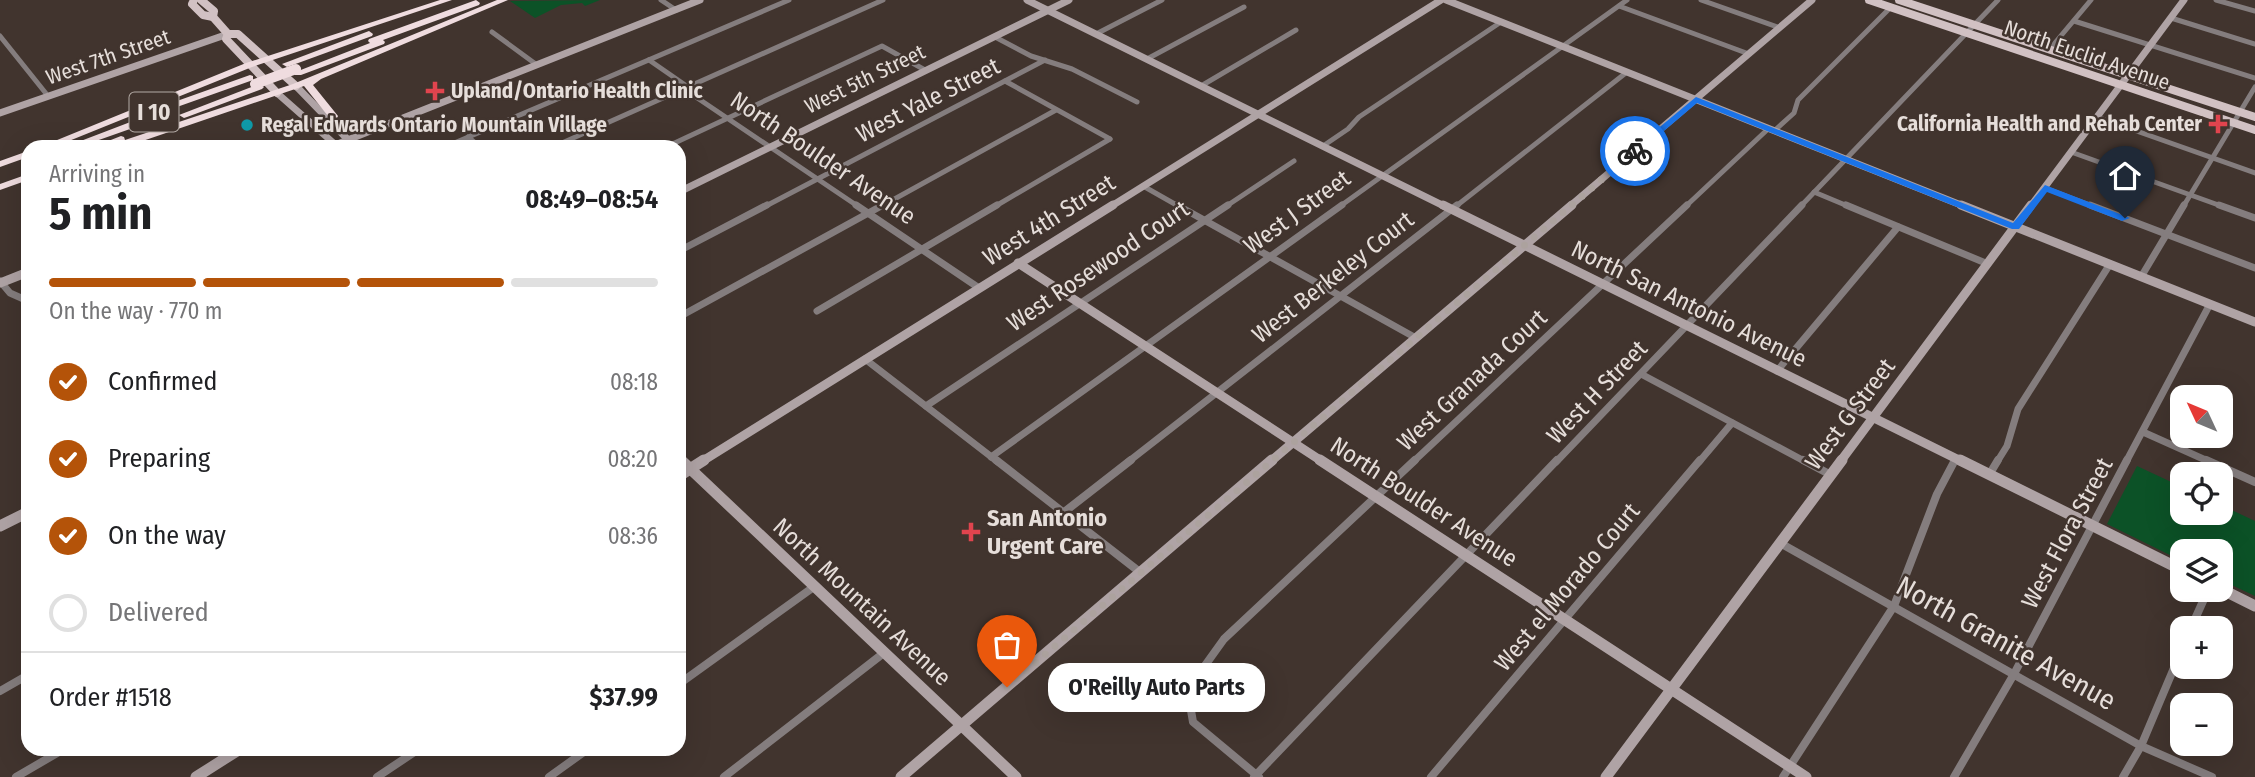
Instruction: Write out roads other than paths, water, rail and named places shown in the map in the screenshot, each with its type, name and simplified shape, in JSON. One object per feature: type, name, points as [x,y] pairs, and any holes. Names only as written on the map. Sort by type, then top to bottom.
[{"type":"highway","points":[[293,68],[473,0]]},
{"type":"highway","points":[[293,68],[484,0]]},
{"type":"highway","points":[[377,44],[484,0]]},
{"type":"highway","name":"I 10","points":[[293,68],[377,44],[496,0]]},
{"type":"highway","points":[[137,140],[296,86],[504,0]]},
{"type":"highway","points":[[62,140],[248,65],[456,1]]},
{"type":"highway","name":"I 10","points":[[115,140],[456,1]]},
{"type":"highway","points":[[321,76],[309,85],[333,116],[332,121]]},
{"type":"highway","points":[[90,140],[254,83]]},
{"type":"highway","points":[[103,140],[254,83]]},
{"type":"highway","name":"I 10","points":[[77,140],[254,83]]},
{"type":"highway","points":[[81,140],[102,131]]},
{"type":"highway","points":[[0,168],[21,166]]},
{"type":"highway","points":[[0,183],[21,170]]},
{"type":"main road","points":[[194,0],[192,4],[204,15],[213,17],[228,34],[238,34],[296,86]]},
{"type":"main road","points":[[201,0],[214,11],[213,17]]},
{"type":"main road","name":"North Euclid Avenue","points":[[1869,0],[2255,130]]},
{"type":"main road","name":"North Euclid Avenue","points":[[1903,1],[2255,117]]},
{"type":"main road","points":[[228,34],[226,39],[276,93]]},
{"type":"street","points":[[661,0],[675,9]]},
{"type":"street","points":[[296,86],[348,140],[697,0]]},
{"type":"street","points":[[461,140],[789,0]]},
{"type":"street","points":[[569,140],[883,0]]},
{"type":"street","name":"North San Antonio Avenue","points":[[1027,0],[2170,564]]},
{"type":"street","name":"West 5th Street","points":[[686,188],[1069,0]]},
{"type":"street","points":[[1096,34],[1162,0]]},
{"type":"street","name":"West 4th Street","points":[[686,472],[1441,0]]},
{"type":"street","points":[[1446,0],[2255,323]]},
{"type":"street","name":"West J Street","points":[[991,457],[1627,0]]},
{"type":"street","points":[[1701,0],[1780,28]]},
{"type":"street","points":[[901,777],[1812,0]]},
{"type":"street","name":"West H Street","points":[[1257,776],[1998,0]]},
{"type":"street","points":[[2049,50],[2091,0]]},
{"type":"street","name":"West G Street","points":[[1606,777],[2184,0]]},
{"type":"street","points":[[2216,0],[2255,11]]},
{"type":"street","points":[[1619,6],[1749,54]]},
{"type":"street","points":[[1147,59],[1244,7]]},
{"type":"street","name":"West Granada Court","points":[[1257,776],[1193,722],[1186,700],[1196,677],[1224,639],[1602,284],[1771,130],[1794,113],[1798,100],[1891,7]]},
{"type":"street","points":[[2171,18],[2255,44]]},
{"type":"street","points":[[2074,21],[2255,78]]},
{"type":"street","points":[[1323,146],[1348,129],[1359,117],[1501,22]]},
{"type":"street","points":[[1201,86],[1296,30]]},
{"type":"street","points":[[492,32],[537,65]]},
{"type":"street","name":"West 7th Street","points":[[0,113],[228,34]]},
{"type":"street","points":[[0,36],[48,96]]},
{"type":"street","points":[[995,37],[1072,69],[1137,102]]},
{"type":"street","points":[[681,140],[882,46],[925,70]]},
{"type":"street","name":"North Boulder Avenue","points":[[649,60],[688,87],[687,91],[979,288]]},
{"type":"street","name":"West Yale Street","points":[[686,246],[1045,60]]},
{"type":"street","name":"West Berkeley Court","points":[[1063,513],[1627,72]]},
{"type":"street","points":[[817,311],[1110,139],[1005,81]]},
{"type":"street","points":[[2141,277],[2255,87]]},
{"type":"street","points":[[276,93],[328,140]]},
{"type":"street","points":[[686,313],[1056,110]]},
{"type":"street","points":[[2097,117],[2255,173]]},
{"type":"street","points":[[468,137],[472,140]]},
{"type":"street","points":[[2071,152],[2255,218]]},
{"type":"street","name":"West Rosewood Court","points":[[926,406],[1294,161]]},
{"type":"street","points":[[1143,186],[1416,338]]},
{"type":"street","points":[[2045,188],[2255,268]]},
{"type":"street","points":[[1814,192],[1988,264]]},
{"type":"street","points":[[1777,370],[1898,227]]},
{"type":"street","name":"North Boulder Avenue","points":[[1018,263],[1806,777]]},
{"type":"street","points":[[1989,475],[2007,446],[2018,409],[2109,264]]},
{"type":"street","points":[[21,274],[0,282],[10,293],[21,298]]},
{"type":"street","name":"West Flora Street","points":[[1954,777],[2014,674],[2210,304]]},
{"type":"street","points":[[865,359],[1141,573]]},
{"type":"street","points":[[1641,374],[1831,475]]},
{"type":"street","name":"West el Morado Court","points":[[1430,777],[1732,422]]},
{"type":"street","points":[[2143,432],[2255,482]]},
{"type":"street","points":[[1783,777],[1894,606],[1907,580],[1939,485],[1956,459]]},
{"type":"street","name":"North Mountain Avenue","points":[[686,464],[1016,777]]},
{"type":"street","points":[[0,526],[21,516]]},
{"type":"street","name":"North Granite Avenue","points":[[1780,543],[2141,746],[2212,777]]},
{"type":"street","points":[[686,679],[815,586]]},
{"type":"street","points":[[2233,595],[2255,606]]},
{"type":"street","points":[[724,777],[885,652]]},
{"type":"street","points":[[2123,777],[2141,746],[2170,677]]},
{"type":"street","points":[[0,691],[21,679]]},
{"type":"street","points":[[16,777],[52,756]]},
{"type":"street","points":[[196,777],[213,772],[232,756]]},
{"type":"street","points":[[377,777],[408,756]]},
{"type":"street","points":[[549,777],[578,756]]},
{"type":"place","name":"Upland/Ontario Health Clinic","points":[[435,91]]},
{"type":"place","name":"California Health and Rehab Center","points":[[2218,124]]},
{"type":"place","name":"Regal Edwards Ontario Mountain Village","points":[[247,125]]},
{"type":"place","name":"San Antonio Urgent Care","points":[[971,532]]},
{"type":"place","name":"O'Reilly Auto Parts","points":[[1007,687]]}]
